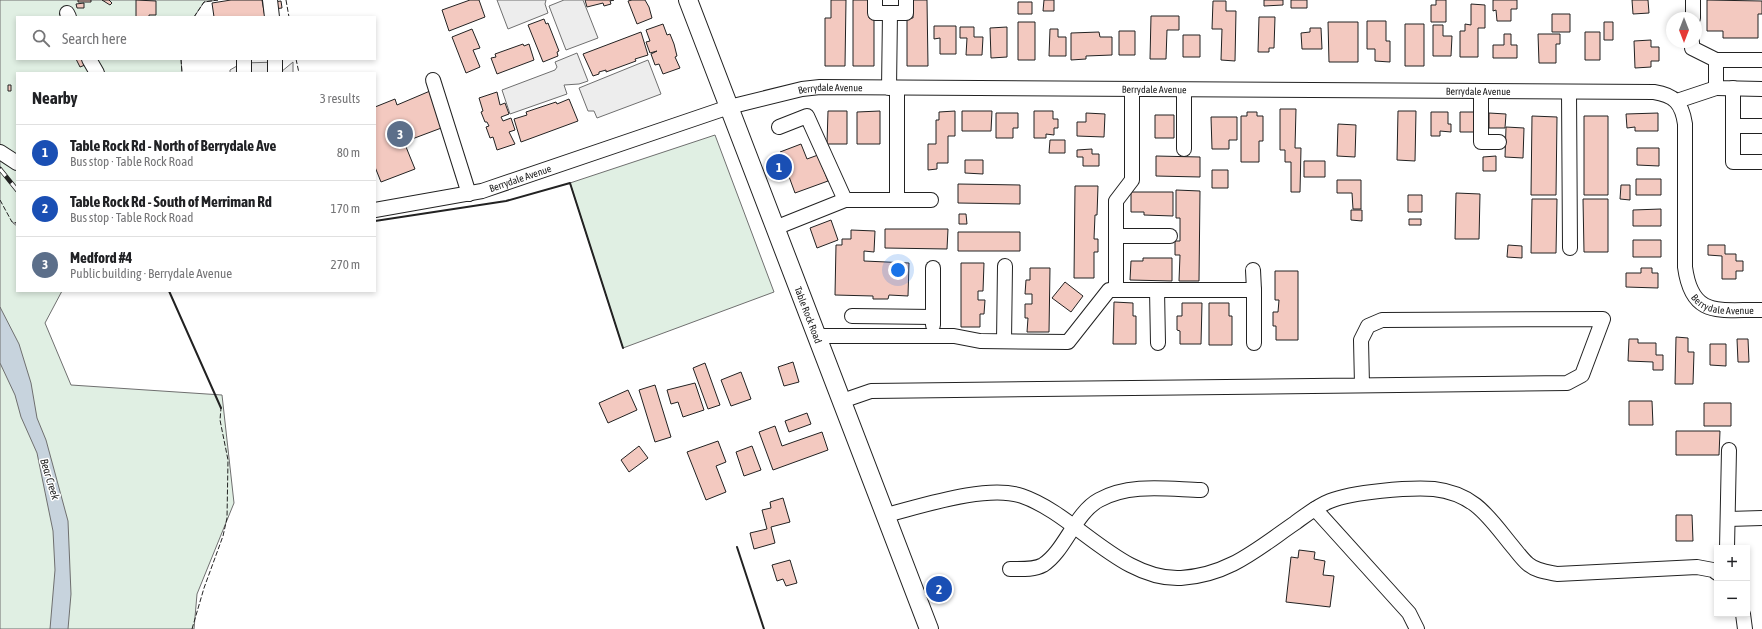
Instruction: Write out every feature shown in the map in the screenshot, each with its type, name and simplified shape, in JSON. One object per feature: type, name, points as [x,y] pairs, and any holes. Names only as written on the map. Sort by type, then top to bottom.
[{"type":"main road","name":"Table Rock Road","points":[[688,0],[929,629]]},
{"type":"street","points":[[270,0],[272,16]]},
{"type":"street","points":[[875,0],[875,13],[906,13],[906,0]]},
{"type":"street","points":[[1693,0],[1693,12]]},
{"type":"street","points":[[890,13],[897,200]]},
{"type":"street","points":[[1692,48],[1716,60],[1762,60]]},
{"type":"street","points":[[90,60],[96,72]]},
{"type":"street","points":[[244,60],[244,72]]},
{"type":"street","points":[[275,60],[275,72]]},
{"type":"street","points":[[1716,60],[1716,88]]},
{"type":"street","points":[[433,80],[469,194]]},
{"type":"street","name":"Berrydale Avenue","points":[[376,210],[482,191],[729,107],[802,89],[820,87],[1654,92],[1665,94],[1677,101],[1684,115],[1685,267],[1690,290],[1699,302],[1710,308],[1762,310]]},
{"type":"street","points":[[1677,101],[1716,88],[1762,89]]},
{"type":"street","points":[[1733,88],[1734,162],[1762,162]]},
{"type":"street","points":[[1116,290],[1116,201],[1132,180],[1132,89]]},
{"type":"street","points":[[1184,90],[1184,149]]},
{"type":"street","points":[[1481,91],[1481,142],[1498,142]]},
{"type":"street","points":[[1569,92],[1570,248]]},
{"type":"street","points":[[779,127],[807,116],[845,200]]},
{"type":"street","points":[[1734,126],[1762,126]]},
{"type":"street","points":[[0,152],[16,162]]},
{"type":"street","points":[[775,228],[845,200],[931,200]]},
{"type":"street","points":[[1116,236],[1170,236]]},
{"type":"street","points":[[1004,341],[1005,266]]},
{"type":"street","points":[[933,268],[933,336]]},
{"type":"street","points":[[1253,270],[1254,343]]},
{"type":"street","points":[[817,336],[954,336],[980,341],[1068,342],[1109,290],[1254,290]]},
{"type":"street","points":[[1157,290],[1158,343]]},
{"type":"street","points":[[852,316],[933,317]]},
{"type":"street","points":[[890,336],[891,317]]},
{"type":"street","points":[[842,401],[871,391],[1567,383],[1582,375],[1603,319],[1382,320],[1368,326],[1361,340],[1362,385]]},
{"type":"street","points":[[1727,545],[1729,450]]},
{"type":"street","points":[[1010,569],[1026,569],[1043,565],[1057,551],[1084,512],[1097,501],[1115,492],[1136,489],[1201,490]]},
{"type":"street","points":[[886,515],[963,496],[991,492],[1022,496],[1051,511],[1128,565],[1153,574],[1180,578],[1212,574],[1238,563],[1315,509],[1330,501],[1352,495],[1410,489],[1434,489],[1453,493],[1472,501],[1484,511],[1529,565],[1542,571],[1557,574],[1697,567],[1714,571]]},
{"type":"street","points":[[1315,509],[1409,613],[1417,629]]},
{"type":"street","points":[[1728,519],[1762,518]]},
{"type":"street","points":[[1743,617],[1745,629]]},
{"type":"green space","points":[[0,0],[218,0],[204,2],[195,16],[16,16],[16,60],[181,60],[182,72],[16,72],[16,223],[13,223],[16,225],[16,292],[61,292],[45,323],[71,385],[222,395],[234,503],[197,594],[194,629],[0,629]]},
{"type":"green space","points":[[715,135],[774,292],[623,348],[570,183]]},
{"type":"shaded area","points":[[497,0],[546,0],[545,4],[548,13],[508,29]]},
{"type":"shaded area","points":[[564,0],[583,0],[598,38],[566,50],[549,6]]},
{"type":"shaded area","points":[[577,53],[588,81],[579,84],[564,85],[567,94],[510,114],[502,90],[555,70],[557,67],[555,62]]},
{"type":"shaded area","points":[[648,60],[661,94],[597,118],[594,111],[588,111],[579,88]]},
{"type":"shaded area","points":[[280,62],[281,72],[230,72],[230,70],[242,63]]},
{"type":"shaded area","points":[[293,62],[293,72],[281,72]]},
{"type":"water","name":"Bear Creek","points":[[0,307],[19,344],[31,383],[37,418],[46,440],[68,521],[71,594],[68,629],[50,629],[55,570],[53,531],[37,453],[21,417],[15,395],[0,363]]},
{"type":"building","points":[[78,0],[91,0],[91,2],[78,2]]},
{"type":"building","points":[[102,0],[109,0],[112,3],[110,5]]},
{"type":"building","points":[[136,0],[156,1],[156,15],[136,16]]},
{"type":"building","points":[[231,0],[262,0],[265,16],[214,16],[212,3]]},
{"type":"building","points":[[470,0],[479,0],[485,17],[449,31],[442,10]]},
{"type":"building","points":[[585,0],[614,0],[610,1],[611,4],[604,6],[603,3],[587,7]]},
{"type":"building","points":[[645,0],[652,18],[637,24],[628,1]]},
{"type":"building","points":[[831,0],[846,0],[845,66],[825,66],[825,18],[831,18]]},
{"type":"building","points":[[853,0],[869,0],[869,18],[874,18],[874,66],[853,66]]},
{"type":"building","points":[[913,0],[927,0],[928,66],[907,66],[907,18],[913,18]]},
{"type":"building","points":[[1044,0],[1054,0],[1054,11],[1043,11]]},
{"type":"building","points":[[1264,0],[1283,0],[1283,5],[1264,6]]},
{"type":"building","points":[[1291,0],[1307,0],[1307,8],[1291,8]]},
{"type":"building","points":[[1436,0],[1446,0],[1446,22],[1431,22],[1431,5],[1436,5]]},
{"type":"building","points":[[1493,0],[1517,0],[1517,9],[1511,9],[1511,21],[1497,21],[1496,10],[1493,11]]},
{"type":"building","points":[[1632,0],[1648,0],[1649,13],[1633,14]]},
{"type":"building","points":[[1707,0],[1762,1],[1762,14],[1758,14],[1758,38],[1723,38],[1723,31],[1707,31]]},
{"type":"building","points":[[281,1],[282,8],[274,9],[274,2]]},
{"type":"building","points":[[1213,1],[1226,1],[1226,11],[1236,11],[1235,61],[1221,60],[1222,29],[1212,29]]},
{"type":"building","points":[[1018,2],[1032,2],[1032,14],[1018,14]]},
{"type":"building","points":[[84,3],[84,8],[77,8],[76,4]]},
{"type":"building","points":[[1471,4],[1485,5],[1485,28],[1478,28],[1478,57],[1460,57],[1460,31],[1465,31],[1465,24],[1471,25]]},
{"type":"building","points":[[1552,14],[1570,14],[1570,32],[1552,32]]},
{"type":"building","points":[[1151,16],[1179,16],[1179,30],[1167,30],[1166,59],[1150,59]]},
{"type":"building","points":[[1259,17],[1275,17],[1274,48],[1269,48],[1269,52],[1258,52]]},
{"type":"building","points":[[544,19],[546,24],[548,23],[559,51],[557,52],[558,56],[543,62],[528,25]]},
{"type":"building","points":[[1367,21],[1386,21],[1386,41],[1390,41],[1390,62],[1375,61],[1375,49],[1367,49]]},
{"type":"building","points":[[1018,22],[1035,22],[1035,60],[1018,60]]},
{"type":"building","points":[[1328,22],[1358,22],[1358,62],[1329,62]]},
{"type":"building","points":[[1604,22],[1613,22],[1613,40],[1604,40]]},
{"type":"building","points":[[663,24],[667,35],[670,34],[674,44],[677,56],[675,57],[680,68],[663,74],[659,64],[655,65],[651,54],[657,51],[650,53],[646,42],[650,41],[646,30]]},
{"type":"building","points":[[1405,24],[1424,24],[1424,66],[1405,66]]},
{"type":"building","points":[[1433,25],[1443,25],[1443,36],[1452,36],[1451,56],[1433,56]]},
{"type":"building","points":[[934,26],[956,26],[956,54],[940,54],[940,38],[934,39]]},
{"type":"building","points":[[960,27],[974,27],[974,37],[983,37],[982,55],[966,55],[967,38],[960,38]]},
{"type":"building","points":[[1007,27],[1007,57],[991,58],[990,28]]},
{"type":"building","points":[[1310,28],[1321,28],[1322,49],[1302,49],[1301,33],[1310,32]]},
{"type":"building","points":[[472,29],[480,48],[473,50],[480,67],[466,73],[452,37]]},
{"type":"building","points":[[1050,29],[1058,29],[1058,37],[1066,37],[1066,56],[1049,56]]},
{"type":"building","points":[[1119,31],[1135,31],[1135,55],[1119,55]]},
{"type":"building","points":[[641,32],[648,55],[606,72],[606,70],[599,72],[599,74],[593,76],[583,54]]},
{"type":"building","points":[[1099,32],[1100,37],[1112,37],[1112,55],[1086,56],[1086,59],[1071,60],[1071,33]]},
{"type":"building","points":[[1585,32],[1600,32],[1600,60],[1585,60]]},
{"type":"building","points":[[1504,34],[1511,34],[1511,45],[1517,45],[1517,58],[1493,58],[1493,45],[1504,45]]},
{"type":"building","points":[[1538,34],[1560,34],[1560,44],[1556,44],[1556,63],[1539,63]]},
{"type":"building","points":[[1183,35],[1200,35],[1200,57],[1183,57]]},
{"type":"building","points":[[1651,40],[1651,47],[1659,47],[1659,61],[1651,61],[1651,67],[1635,68],[1634,41]]},
{"type":"building","points":[[523,44],[524,46],[529,44],[534,60],[497,74],[491,58],[496,57],[495,54]]},
{"type":"building","points":[[76,60],[88,60],[90,63],[80,67]]},
{"type":"building","points":[[8,85],[11,85],[11,91],[8,91]]},
{"type":"building","points":[[430,91],[444,127],[404,142],[415,169],[381,182],[376,170],[376,107],[395,99],[397,105]]},
{"type":"building","points":[[497,92],[500,105],[505,103],[509,114],[501,117],[503,121],[511,118],[515,130],[509,132],[515,144],[497,150],[493,137],[490,138],[486,127],[489,126],[487,122],[485,122],[481,112],[483,111],[479,98]]},
{"type":"building","points":[[569,99],[578,121],[521,142],[514,119],[527,115],[526,112],[556,102],[557,104]]},
{"type":"building","points":[[1280,109],[1296,109],[1295,148],[1301,148],[1300,192],[1291,192],[1291,162],[1285,162],[1285,150],[1280,150]]},
{"type":"building","points":[[828,111],[847,111],[847,144],[827,144]]},
{"type":"building","points":[[880,111],[880,144],[857,144],[857,112]]},
{"type":"building","points":[[955,111],[955,136],[948,136],[948,163],[937,163],[937,169],[928,170],[928,144],[936,144],[936,120],[939,120],[939,112]]},
{"type":"building","points":[[962,111],[992,111],[991,131],[962,131]]},
{"type":"building","points":[[1034,111],[1053,111],[1053,119],[1058,119],[1058,128],[1054,128],[1054,135],[1046,134],[1046,138],[1034,138]]},
{"type":"building","points":[[1398,111],[1416,111],[1415,161],[1397,160]]},
{"type":"building","points":[[1247,112],[1257,112],[1257,116],[1263,116],[1263,141],[1259,141],[1259,162],[1241,162],[1241,116],[1247,116]]},
{"type":"building","points":[[1431,112],[1448,112],[1448,124],[1451,124],[1451,132],[1440,131],[1440,136],[1431,136]]},
{"type":"building","points":[[1460,112],[1476,112],[1476,132],[1460,132]]},
{"type":"building","points":[[996,113],[1018,113],[1018,128],[1013,128],[1013,138],[996,138]]},
{"type":"building","points":[[1086,113],[1105,114],[1104,137],[1077,136],[1077,122],[1086,122]]},
{"type":"building","points":[[1489,113],[1506,114],[1505,128],[1489,128]]},
{"type":"building","points":[[1658,113],[1658,131],[1635,131],[1635,127],[1627,128],[1626,114]]},
{"type":"building","points":[[1155,115],[1174,115],[1174,138],[1155,138]]},
{"type":"building","points":[[1532,116],[1557,117],[1556,195],[1531,195]]},
{"type":"building","points":[[1584,116],[1608,116],[1608,195],[1584,195]]},
{"type":"building","points":[[1211,117],[1237,117],[1237,140],[1229,140],[1229,149],[1212,149]]},
{"type":"building","points":[[1338,124],[1356,125],[1355,157],[1337,156]]},
{"type":"building","points":[[1506,127],[1524,128],[1523,158],[1505,157]]},
{"type":"building","points":[[1050,140],[1065,140],[1065,153],[1049,153]]},
{"type":"building","points":[[801,144],[807,159],[818,155],[828,181],[795,193],[780,152]]},
{"type":"building","points":[[1637,148],[1659,148],[1659,166],[1637,165]]},
{"type":"building","points":[[1092,149],[1092,154],[1099,154],[1099,166],[1083,166],[1083,157],[1077,157],[1077,150]]},
{"type":"building","points":[[1156,156],[1200,157],[1200,177],[1156,176]]},
{"type":"building","points":[[1496,156],[1496,171],[1483,171],[1483,157]]},
{"type":"building","points":[[965,160],[983,160],[983,174],[965,173]]},
{"type":"building","points":[[1304,161],[1325,161],[1325,177],[1304,177]]},
{"type":"building","points":[[1212,170],[1228,170],[1228,188],[1212,188]]},
{"type":"building","points":[[1636,179],[1661,179],[1661,195],[1636,195]]},
{"type":"building","points":[[1337,180],[1361,180],[1361,209],[1353,209],[1352,193],[1337,193]]},
{"type":"building","points":[[958,184],[1020,185],[1020,204],[958,203]]},
{"type":"building","points":[[1621,185],[1630,185],[1630,200],[1620,199]]},
{"type":"building","points":[[1075,186],[1098,186],[1094,239],[1098,239],[1098,252],[1094,252],[1094,278],[1074,278]]},
{"type":"building","points":[[1176,190],[1200,191],[1199,281],[1179,281],[1180,255],[1175,255],[1175,241],[1180,241],[1180,218],[1176,218]]},
{"type":"building","points":[[1131,192],[1173,192],[1173,216],[1144,215],[1144,212],[1131,212]]},
{"type":"building","points":[[1456,193],[1480,194],[1479,239],[1455,239]]},
{"type":"building","points":[[1408,195],[1422,195],[1422,212],[1408,212]]},
{"type":"building","points":[[1532,199],[1557,199],[1556,253],[1531,253]]},
{"type":"building","points":[[1583,199],[1608,199],[1608,252],[1584,252]]},
{"type":"building","points":[[1661,209],[1661,226],[1633,226],[1633,210]]},
{"type":"building","points":[[1351,210],[1362,210],[1362,221],[1351,220]]},
{"type":"building","points":[[959,214],[966,214],[967,224],[959,224]]},
{"type":"building","points":[[1409,219],[1421,219],[1421,225],[1409,225]]},
{"type":"building","points":[[831,220],[838,240],[817,248],[810,228]]},
{"type":"building","points":[[885,229],[948,229],[947,249],[885,248]]},
{"type":"building","points":[[851,230],[875,231],[874,252],[864,251],[864,261],[909,263],[908,296],[889,295],[888,299],[873,299],[873,296],[835,295],[836,245],[842,245],[842,239],[851,239]]},
{"type":"building","points":[[958,232],[1020,232],[1020,251],[958,251]]},
{"type":"building","points":[[1633,240],[1661,240],[1661,257],[1633,257]]},
{"type":"building","points":[[1508,245],[1522,246],[1522,258],[1507,257]]},
{"type":"building","points":[[1708,245],[1725,245],[1725,254],[1736,254],[1736,261],[1743,261],[1743,271],[1736,271],[1736,279],[1722,279],[1722,256],[1708,255]]},
{"type":"building","points":[[1143,258],[1172,258],[1172,281],[1130,280],[1131,261],[1143,261]]},
{"type":"building","points":[[961,263],[984,263],[983,291],[978,291],[978,300],[985,300],[984,314],[980,314],[980,327],[961,327]]},
{"type":"building","points":[[1030,268],[1050,268],[1049,332],[1027,332],[1028,318],[1025,318],[1025,304],[1032,304],[1032,294],[1025,294],[1026,280],[1030,280]]},
{"type":"building","points":[[1641,268],[1652,268],[1652,273],[1658,273],[1658,288],[1626,287],[1626,273],[1641,273]]},
{"type":"building","points":[[1275,271],[1298,271],[1298,340],[1276,340],[1276,326],[1273,326],[1273,312],[1278,312],[1279,300],[1275,300]]},
{"type":"building","points":[[1065,282],[1083,296],[1071,312],[1052,298]]},
{"type":"building","points":[[1114,302],[1133,303],[1133,316],[1136,316],[1136,344],[1113,344]]},
{"type":"building","points":[[1182,303],[1202,303],[1201,344],[1180,344],[1180,331],[1177,330],[1177,316],[1182,316]]},
{"type":"building","points":[[1209,303],[1229,303],[1229,316],[1232,316],[1232,345],[1209,345]]},
{"type":"building","points":[[1676,337],[1688,338],[1688,352],[1694,352],[1693,384],[1675,384]]},
{"type":"building","points":[[1629,339],[1638,339],[1638,343],[1656,343],[1656,355],[1663,355],[1663,370],[1653,370],[1653,362],[1628,361]]},
{"type":"building","points":[[1737,339],[1748,339],[1749,362],[1738,362]]},
{"type":"building","points":[[1710,344],[1726,344],[1726,366],[1710,365]]},
{"type":"building","points":[[793,362],[799,382],[784,386],[778,367]]},
{"type":"building","points":[[705,363],[720,405],[708,409],[693,368]]},
{"type":"building","points":[[741,372],[751,399],[731,406],[721,380]]},
{"type":"building","points":[[695,383],[704,410],[683,417],[678,402],[671,404],[667,390]]},
{"type":"building","points":[[655,385],[671,437],[655,442],[639,390]]},
{"type":"building","points":[[628,390],[637,410],[608,423],[599,403]]},
{"type":"building","points":[[1629,401],[1652,401],[1653,425],[1629,425]]},
{"type":"building","points":[[1704,403],[1731,403],[1731,426],[1704,426]]},
{"type":"building","points":[[807,413],[811,424],[789,432],[785,421]]},
{"type":"building","points":[[775,426],[782,446],[822,432],[828,450],[773,470],[759,432]]},
{"type":"building","points":[[1676,431],[1720,431],[1719,455],[1676,455]]},
{"type":"building","points":[[718,441],[726,462],[716,466],[726,492],[706,500],[687,452]]},
{"type":"building","points":[[639,446],[648,458],[629,472],[621,460]]},
{"type":"building","points":[[752,446],[761,470],[744,476],[736,452]]},
{"type":"building","points":[[783,498],[790,522],[771,527],[775,543],[754,549],[750,533],[767,529],[762,510],[771,508],[770,502]]},
{"type":"building","points":[[1676,515],[1692,515],[1693,541],[1676,541]]},
{"type":"building","points":[[1299,550],[1315,552],[1314,559],[1325,561],[1323,575],[1334,576],[1330,607],[1286,602],[1291,557],[1298,558]]},
{"type":"building","points":[[790,560],[797,583],[786,586],[783,579],[777,581],[772,565]]},
{"type":"railway","points":[[0,169],[16,189]]},
{"type":"fence","points":[[195,16],[204,2],[218,0]]},
{"type":"fence","points":[[286,0],[289,16]]},
{"type":"fence","points":[[181,60],[182,72]]},
{"type":"fence","points":[[296,60],[299,72]]},
{"type":"fence","points":[[0,200],[12,222],[16,223]]},
{"type":"fence","points":[[192,629],[204,588],[223,536],[227,518],[228,460],[220,420],[221,408]]},
{"type":"wall","points":[[376,221],[506,201],[570,183],[623,348]]},
{"type":"wall","points":[[169,292],[221,408]]},
{"type":"wall","points":[[737,547],[764,629]]},
{"type":"place","name":"Medford #4","points":[[400,134]]},
{"type":"place","name":"Table Rock Rd - North of Berrydale Ave","points":[[779,167]]},
{"type":"place","name":"Table Rock Rd - South of Merriman Rd","points":[[939,589]]}]
